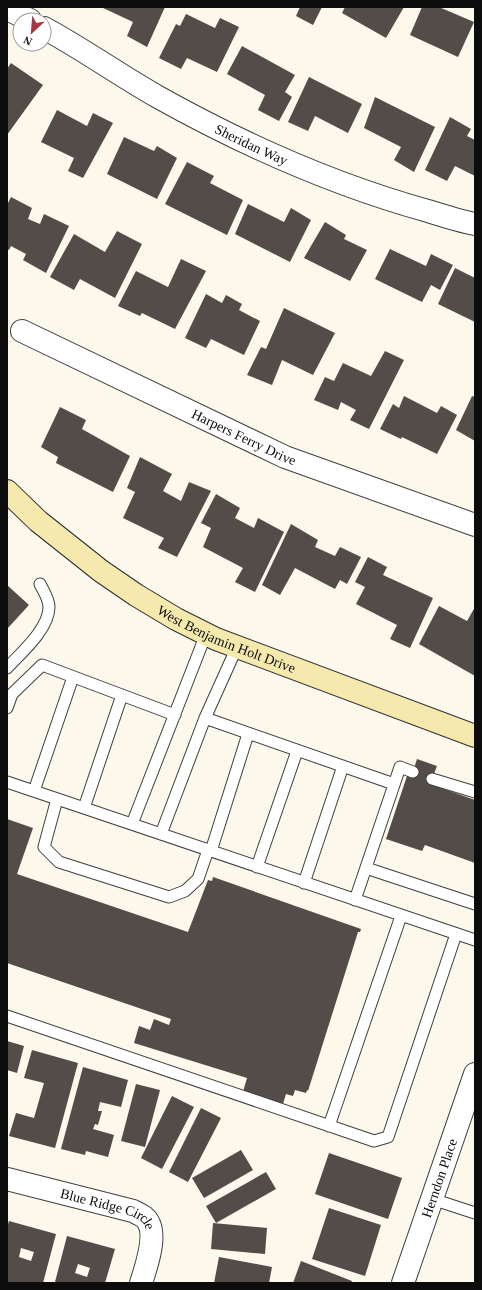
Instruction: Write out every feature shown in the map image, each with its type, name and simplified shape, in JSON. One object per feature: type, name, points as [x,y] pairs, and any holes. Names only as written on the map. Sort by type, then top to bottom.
[{"type":"main road","name":"West Benjamin Holt Drive","points":[[7,491],[38,522],[102,571],[136,595],[176,619],[237,647],[475,736]]},
{"type":"street","name":"Sheridan Way","points":[[52,33],[157,96],[222,131],[290,162],[348,186],[398,203],[475,224]]},
{"type":"street","name":"Harpers Ferry Drive","points":[[22,331],[285,457],[475,525]]},
{"type":"street","name":"Herndon Place","points":[[403,1283],[475,1074]]},
{"type":"street","name":"Blue Ridge Circle","points":[[7,1179],[133,1211],[145,1217],[152,1235],[151,1248],[141,1283]]},
{"type":"lane","points":[[8,664],[34,639],[45,624],[49,608],[47,595],[40,584]]},
{"type":"lane","points":[[132,824],[206,634]]},
{"type":"lane","points":[[161,834],[205,718],[237,647]]},
{"type":"lane","points":[[7,708],[12,694],[42,665],[175,715]]},
{"type":"lane","points":[[34,791],[73,677]]},
{"type":"lane","points":[[84,808],[122,695]]},
{"type":"lane","points":[[205,718],[394,784]]},
{"type":"lane","points":[[57,799],[44,847],[59,862],[169,897],[185,891],[198,879],[209,851],[248,734]]},
{"type":"lane","points":[[257,867],[297,751]]},
{"type":"lane","points":[[304,883],[343,766]]},
{"type":"lane","points":[[355,900],[400,767],[413,772]]},
{"type":"lane","points":[[432,779],[475,792]]},
{"type":"lane","points":[[7,782],[475,940]]},
{"type":"lane","points":[[366,868],[475,904]]},
{"type":"lane","points":[[329,1126],[401,916]]},
{"type":"lane","points":[[7,1016],[374,1141],[388,1137],[456,934]]},
{"type":"lane","points":[[432,1199],[475,1213]]},
{"type":"building","points":[[101,7],[165,7],[147,47],[127,36],[133,22]]},
{"type":"building","points":[[300,7],[322,7],[313,25],[296,16]]},
{"type":"building","points":[[345,7],[404,7],[386,38],[342,13]]},
{"type":"building","points":[[422,7],[439,7],[474,22],[458,57],[410,35]]},
{"type":"building","points":[[186,14],[215,28],[220,18],[239,27],[217,72],[187,58],[181,69],[159,58],[176,24],[180,26]]},
{"type":"building","points":[[242,46],[295,75],[285,92],[292,97],[279,121],[258,110],[265,95],[227,74]]},
{"type":"building","points":[[11,63],[43,85],[7,135],[7,69]]},
{"type":"building","points":[[309,77],[362,104],[348,133],[315,116],[308,131],[288,122]]},
{"type":"building","points":[[375,97],[435,127],[414,172],[394,160],[401,147],[364,128]]},
{"type":"building","points":[[57,110],[87,126],[93,113],[113,123],[83,178],[68,171],[74,158],[41,142]]},
{"type":"building","points":[[450,117],[471,129],[467,136],[475,140],[475,176],[455,166],[447,181],[425,170]]},
{"type":"building","points":[[124,137],[154,151],[157,146],[177,158],[157,199],[107,174]]},
{"type":"building","points":[[187,162],[214,176],[210,183],[243,200],[227,235],[165,204]]},
{"type":"building","points":[[11,197],[32,208],[28,219],[40,224],[44,214],[69,226],[46,273],[23,260],[26,254],[11,246],[9,250],[7,249],[7,205]]},
{"type":"building","points":[[248,204],[284,222],[291,208],[311,220],[290,262],[235,234]]},
{"type":"building","points":[[325,222],[346,235],[344,239],[367,250],[350,281],[304,258]]},
{"type":"building","points":[[117,231],[142,244],[115,298],[80,279],[74,290],[50,277],[74,234],[105,252]]},
{"type":"building","points":[[390,249],[426,266],[431,254],[453,265],[440,290],[431,285],[422,302],[375,279]]},
{"type":"building","points":[[181,259],[206,271],[175,329],[142,313],[140,316],[118,306],[136,271],[168,287]]},
{"type":"building","points":[[455,268],[475,278],[475,322],[438,304]]},
{"type":"building","points":[[206,294],[222,303],[226,295],[242,304],[239,310],[260,321],[244,355],[211,339],[206,348],[185,338]]},
{"type":"building","points":[[284,308],[335,333],[313,375],[282,360],[272,385],[247,375],[261,347],[266,349]]},
{"type":"building","points":[[385,351],[404,360],[369,429],[350,420],[356,410],[341,402],[338,410],[314,400],[325,377],[334,381],[343,363],[371,376]]},
{"type":"building","points":[[404,396],[437,413],[441,406],[457,415],[437,454],[402,437],[401,439],[380,429],[393,404],[399,408]]},
{"type":"building","points":[[472,396],[475,397],[475,441],[456,430]]},
{"type":"building","points":[[60,407],[86,420],[82,429],[130,456],[113,492],[56,463],[58,457],[41,447]]},
{"type":"building","points":[[140,457],[172,474],[163,491],[181,501],[189,482],[211,491],[177,557],[158,548],[164,538],[123,518],[135,492],[127,488]]},
{"type":"building","points":[[216,494],[240,508],[235,518],[254,528],[258,518],[284,532],[255,592],[235,582],[243,568],[203,547],[211,528],[201,523]]},
{"type":"building","points":[[291,524],[318,540],[315,547],[335,556],[340,547],[361,557],[347,584],[340,580],[335,589],[295,568],[280,595],[262,585]]},
{"type":"building","points":[[368,557],[387,567],[383,575],[433,598],[410,648],[390,639],[397,625],[356,604],[365,587],[355,582]]},
{"type":"building","points":[[7,585],[29,605],[7,629]]},
{"type":"building","points":[[439,606],[467,621],[475,607],[475,676],[419,644]]},
{"type":"building","points":[[417,759],[437,766],[430,784],[475,800],[475,863],[425,845],[422,851],[386,839],[407,776],[411,778]]},
{"type":"building","points":[[7,819],[33,828],[17,874],[188,932],[208,880],[212,881],[213,877],[361,929],[360,932],[358,932],[308,1091],[307,1090],[306,1093],[295,1090],[293,1096],[286,1094],[282,1107],[242,1095],[247,1078],[134,1043],[139,1026],[150,1030],[154,1019],[169,1025],[171,1019],[7,963]]},
{"type":"building","points":[[7,1041],[24,1046],[17,1073],[7,1070]]},
{"type":"building","points":[[32,1050],[78,1063],[55,1148],[9,1136],[16,1113],[34,1118],[44,1083],[24,1078]]},
{"type":"building","points":[[83,1067],[128,1080],[121,1107],[100,1102],[98,1111],[102,1111],[98,1125],[95,1124],[93,1129],[114,1135],[108,1157],[86,1151],[85,1155],[61,1149]]},
{"type":"building","points":[[136,1084],[160,1090],[145,1147],[121,1141]]},
{"type":"building","points":[[172,1096],[194,1107],[162,1169],[141,1158]]},
{"type":"building","points":[[201,1108],[221,1118],[188,1182],[169,1172]]},
{"type":"building","points":[[241,1150],[253,1170],[204,1198],[192,1178]]},
{"type":"building","points":[[329,1153],[402,1178],[388,1219],[315,1194]]},
{"type":"building","points":[[266,1172],[276,1189],[216,1223],[206,1206]]},
{"type":"building","points":[[329,1208],[381,1225],[365,1276],[312,1259]]},
{"type":"building","points":[[9,1221],[56,1234],[43,1283],[7,1283],[7,1227]],"holes":[[[21,1248],[34,1252],[31,1261],[19,1257]]]},
{"type":"building","points":[[213,1223],[267,1228],[265,1254],[211,1249]]},
{"type":"building","points":[[67,1236],[115,1249],[105,1283],[55,1282]],"holes":[[[78,1264],[90,1268],[87,1277],[75,1273]]]},
{"type":"building","points":[[219,1257],[272,1267],[269,1283],[214,1283]]},
{"type":"building","points":[[301,1261],[352,1281],[351,1283],[293,1283]]}]
